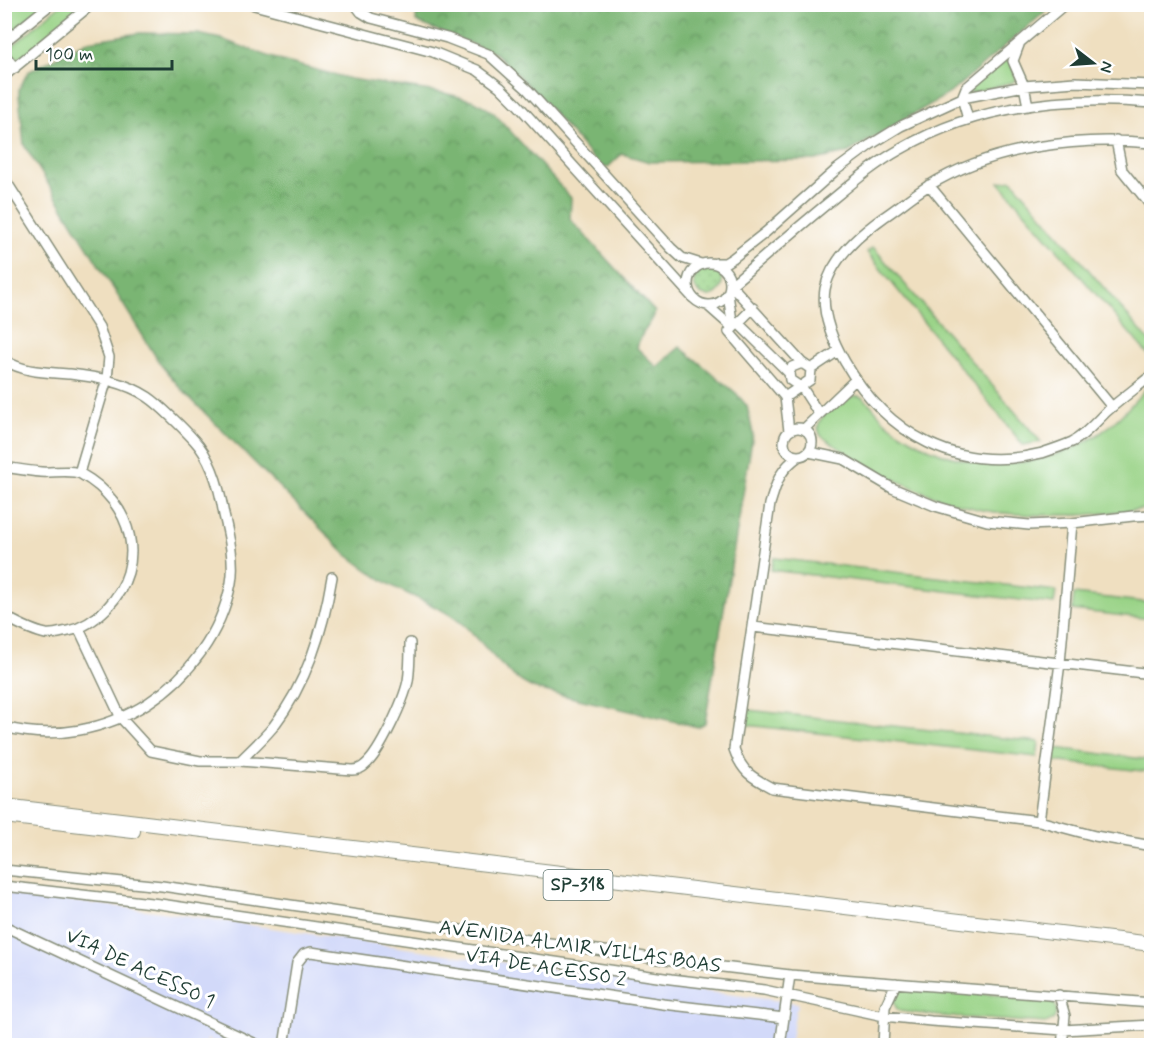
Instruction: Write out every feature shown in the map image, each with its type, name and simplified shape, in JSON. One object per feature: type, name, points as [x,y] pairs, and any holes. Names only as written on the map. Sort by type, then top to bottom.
[{"type":"highway","name":"SP-318","points":[[4,806],[1152,944]]},
{"type":"highway","name":"SP-318","points":[[4,816],[1152,953]]},
{"type":"street","points":[[4,42],[51,4]]},
{"type":"street","points":[[355,4],[361,12],[371,18],[447,38],[488,54],[528,90],[671,248],[682,258],[701,264],[725,263],[733,258],[836,170],[870,145],[901,126],[962,98],[1024,86],[1075,82],[1152,85]]},
{"type":"street","points":[[968,119],[962,98],[966,88],[1065,4]]},
{"type":"street","points":[[4,76],[91,5]]},
{"type":"street","points":[[253,5],[433,52],[477,70],[500,87],[518,105],[693,298],[735,326],[789,373],[790,380],[800,386],[819,414]]},
{"type":"street","points":[[1020,43],[1013,61],[1024,86],[1028,106]]},
{"type":"street","points":[[4,54],[15,68]]},
{"type":"street","points":[[707,306],[717,304],[730,290],[867,171],[916,141],[968,119],[1028,106],[1079,101],[1152,103]]},
{"type":"street","points":[[1116,140],[1122,170],[1152,207]]},
{"type":"street","points":[[1152,143],[1116,140],[1038,147],[998,156],[961,170],[929,185],[867,229],[835,264],[825,289],[825,314],[838,351],[855,380],[873,402],[899,427],[930,444],[974,458],[1006,459],[1042,453],[1074,441],[1152,375]]},
{"type":"street","points":[[4,178],[99,327],[109,357],[107,379],[79,473]]},
{"type":"street","points":[[929,185],[1112,407]]},
{"type":"street","points":[[716,263],[727,272],[735,326]]},
{"type":"street","points":[[693,298],[688,279],[701,264]]},
{"type":"street","points":[[730,290],[753,308],[806,366],[810,380],[806,385],[800,386],[785,397]]},
{"type":"street","points":[[753,308],[729,332],[785,397],[789,431]]},
{"type":"street","points":[[789,373],[795,364],[806,366],[838,351]]},
{"type":"street","points":[[4,360],[18,369],[107,379],[148,396],[196,442],[216,478],[232,556],[231,581],[223,609],[208,642],[193,664],[145,706],[121,718],[84,731],[51,734],[18,731],[4,727]]},
{"type":"street","points":[[804,429],[855,380]]},
{"type":"street","points":[[1152,515],[1072,524],[1029,525],[987,520],[934,506],[892,488],[843,459],[804,454],[790,454],[785,447],[784,439],[789,431],[796,428],[804,429],[812,439],[804,454],[788,464],[779,475],[770,504],[734,749],[739,764],[750,776],[772,788],[1039,821],[1095,836],[1152,846]]},
{"type":"street","points":[[4,467],[41,472],[79,473],[105,492],[124,516],[131,539],[130,566],[118,596],[96,618],[79,629],[48,635],[20,625],[4,616]]},
{"type":"street","points":[[1039,821],[1060,663],[1072,524]]},
{"type":"street","points":[[240,761],[272,728],[295,694],[313,657],[325,617],[332,577]]},
{"type":"street","points":[[753,627],[1152,674]]},
{"type":"street","points":[[79,629],[121,718],[151,751],[200,761],[240,761],[352,770],[364,767],[388,730],[403,699],[408,681],[410,643]]},
{"type":"street","name":"AVENIDA ALMIR VILLAS BOAS","points":[[4,870],[162,886],[661,960],[790,975],[1152,1003]]},
{"type":"street","name":"AVENIDA ALMIR VILLAS BOAS","points":[[4,886],[160,904],[788,994],[884,1016],[1063,1030],[1152,1025]]},
{"type":"street","name":"VIA DE ACESSO 1","points":[[4,926],[260,1046]]},
{"type":"street","name":"VIA DE ACESSO 2","points":[[284,1046],[297,963],[304,954],[315,952],[663,1004],[784,1018]]},
{"type":"street","points":[[780,1046],[790,975]]},
{"type":"street","points":[[883,1046],[887,998],[896,982]]},
{"type":"street","points":[[1059,995],[1064,1008],[1062,1046]]},
{"type":"shaded area","points":[[5,893],[162,912],[670,987],[797,1003],[798,1007],[790,1046],[222,1046],[207,1039],[206,1046],[5,1046]]},
{"type":"green space","points":[[417,4],[1053,5],[950,93],[847,153],[815,160],[650,162],[622,154],[608,167],[601,168],[538,95],[495,53],[416,22]]},
{"type":"green space","points":[[15,5],[44,5],[5,37],[4,12]]},
{"type":"green space","points":[[60,5],[82,5],[31,54],[19,58],[13,56],[11,51],[14,45]]},
{"type":"green space","points":[[140,33],[198,34],[221,39],[282,61],[351,79],[444,93],[475,101],[493,112],[571,198],[570,219],[655,312],[637,348],[657,367],[680,347],[736,393],[747,406],[753,434],[705,723],[698,727],[536,689],[526,684],[499,663],[460,622],[371,573],[347,555],[183,391],[161,365],[24,145],[19,95],[19,89],[28,72],[88,41]]},
{"type":"green space","points":[[1004,59],[1010,59],[1016,79],[1013,82],[970,92],[970,87]]},
{"type":"green space","points":[[1012,180],[1151,343],[1151,358],[999,182]]},
{"type":"green space","points":[[873,247],[1041,442],[1023,445],[867,252]]},
{"type":"green space","points":[[708,268],[718,272],[722,282],[718,292],[708,296],[698,292],[694,282],[698,272]]},
{"type":"green space","points":[[1151,383],[1151,509],[1078,515],[1018,514],[982,510],[918,490],[878,471],[821,436],[818,428],[821,419],[830,410],[849,398],[859,396],[866,400],[893,428],[930,449],[979,462],[1028,461],[1077,446],[1107,429]]},
{"type":"green space","points":[[774,558],[1056,591],[1054,604],[771,570]]},
{"type":"green space","points":[[1074,594],[1151,603],[1151,619],[1072,610]]},
{"type":"green space","points":[[748,710],[1039,742],[1037,757],[746,725]]},
{"type":"green space","points":[[1055,748],[1151,760],[1151,772],[1053,761]]},
{"type":"green space","points":[[903,989],[1047,998],[1054,1002],[1057,1011],[1054,1019],[1046,1023],[899,1011],[894,998]]}]
